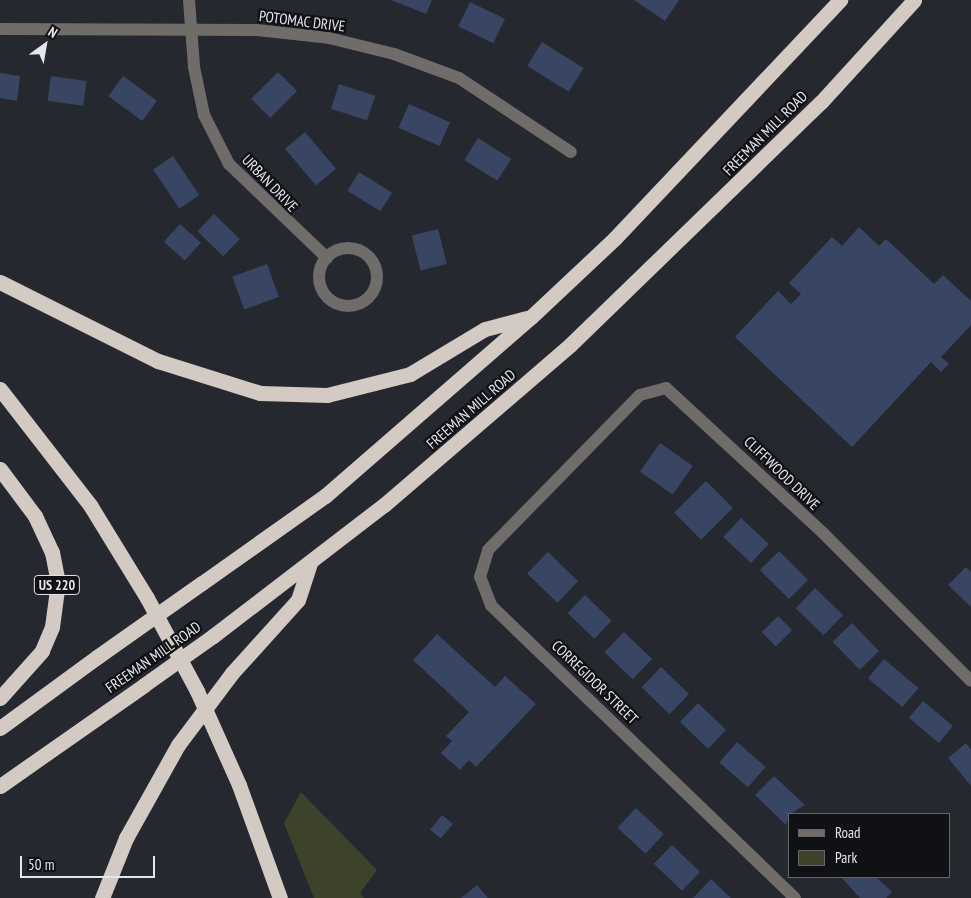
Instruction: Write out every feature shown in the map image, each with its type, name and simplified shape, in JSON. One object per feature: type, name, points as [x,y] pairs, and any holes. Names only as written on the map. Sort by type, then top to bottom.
[{"type":"highway","name":"FREEMAN MILL ROAD","points":[[0,728],[325,496],[530,317],[614,238],[840,0]]},
{"type":"highway","name":"FREEMAN MILL ROAD","points":[[0,786],[214,636],[310,564],[471,434],[570,345],[821,102],[914,0]]},
{"type":"highway","points":[[0,282],[158,361],[260,393],[327,395],[410,374],[485,329],[530,317]]},
{"type":"highway","points":[[0,389],[90,505],[147,598],[197,691],[239,785],[280,898]]},
{"type":"highway","name":"US 220","points":[[0,469],[34,516],[52,552],[58,582],[52,627],[42,651],[0,698]]},
{"type":"highway","points":[[102,898],[126,838],[178,745],[232,673],[298,600],[310,564]]},
{"type":"street","name":"URBAN DRIVE","points":[[189,0],[190,30],[204,115],[228,164],[327,258]]},
{"type":"street","name":"POTOMAC DRIVE","points":[[0,29],[257,30],[329,38],[394,54],[458,78],[571,152]]},
{"type":"street","points":[[344,249],[368,256],[377,279],[370,297],[350,306],[329,299],[319,279],[327,258],[344,249]]},
{"type":"street","name":"CLIFFWOOD DRIVE","points":[[562,473],[640,395],[658,388],[674,392],[971,681]]},
{"type":"street","name":"CORREGIDOR STREET","points":[[562,473],[488,550],[480,567],[484,594],[795,898]]},
{"type":"green space","points":[[301,792],[377,870],[360,893],[364,898],[314,898],[284,823]]},
{"type":"building","points":[[391,0],[432,0],[426,14]]},
{"type":"building","points":[[634,0],[679,0],[665,21]]},
{"type":"building","points":[[470,2],[505,19],[493,43],[458,26]]},
{"type":"building","points":[[542,42],[584,68],[569,92],[527,66]]},
{"type":"building","points":[[278,72],[297,91],[270,118],[251,99]]},
{"type":"building","points":[[0,73],[20,76],[17,101],[0,98]]},
{"type":"building","points":[[51,76],[87,81],[83,106],[48,101]]},
{"type":"building","points":[[123,76],[157,101],[142,121],[108,96]]},
{"type":"building","points":[[339,84],[375,96],[367,120],[331,109]]},
{"type":"building","points":[[409,104],[450,122],[440,146],[398,128]]},
{"type":"building","points":[[305,132],[336,169],[316,185],[285,149]]},
{"type":"building","points":[[478,138],[511,159],[497,181],[464,160]]},
{"type":"building","points":[[173,156],[199,195],[179,208],[153,169]]},
{"type":"building","points":[[359,172],[392,193],[380,211],[347,191]]},
{"type":"building","points":[[214,214],[240,239],[223,256],[197,231]]},
{"type":"building","points":[[180,224],[201,243],[185,261],[164,242]]},
{"type":"building","points":[[859,227],[879,246],[886,239],[934,284],[943,275],[971,301],[971,325],[941,357],[949,364],[941,372],[931,362],[852,447],[735,337],[778,291],[791,304],[801,294],[789,283],[832,237],[842,246]]},
{"type":"building","points":[[438,229],[447,264],[421,270],[412,236]]},
{"type":"building","points":[[267,264],[279,297],[244,310],[232,277]]},
{"type":"building","points":[[660,443],[693,466],[673,495],[640,472]]},
{"type":"building","points":[[706,481],[733,508],[701,540],[674,513]]},
{"type":"building","points":[[741,518],[769,544],[751,563],[723,537]]},
{"type":"building","points":[[779,551],[808,580],[789,599],[760,570]]},
{"type":"building","points":[[548,552],[578,581],[557,603],[527,574]]},
{"type":"building","points":[[966,567],[971,572],[971,607],[948,585]]},
{"type":"building","points":[[815,588],[843,615],[824,635],[796,608]]},
{"type":"building","points":[[585,595],[612,621],[594,639],[568,613]]},
{"type":"building","points":[[778,616],[792,630],[776,646],[762,632]]},
{"type":"building","points":[[852,623],[879,651],[860,670],[833,642]]},
{"type":"building","points":[[624,632],[652,659],[633,679],[605,652]]},
{"type":"building","points":[[437,634],[495,687],[505,676],[536,704],[476,767],[469,760],[460,770],[441,753],[452,741],[446,736],[469,712],[413,660]]},
{"type":"building","points":[[884,659],[918,688],[902,707],[868,678]]},
{"type":"building","points":[[661,667],[689,694],[670,714],[642,687]]},
{"type":"building","points":[[923,701],[953,726],[939,743],[909,718]]},
{"type":"building","points":[[698,703],[726,730],[708,749],[680,722]]},
{"type":"building","points":[[737,742],[766,767],[748,787],[719,762]]},
{"type":"building","points":[[966,743],[971,750],[971,786],[948,758]]},
{"type":"building","points":[[774,776],[805,805],[792,813],[788,813],[786,825],[755,795]]},
{"type":"building","points":[[636,808],[664,834],[645,854],[618,828]]},
{"type":"building","points":[[442,815],[453,824],[441,839],[430,830]]},
{"type":"building","points":[[672,845],[700,872],[682,891],[654,864]]},
{"type":"building","points":[[842,878],[877,878],[892,892],[886,898],[860,898]]},
{"type":"building","points":[[711,879],[731,898],[693,898]]},
{"type":"building","points":[[477,885],[488,898],[461,898]]}]
